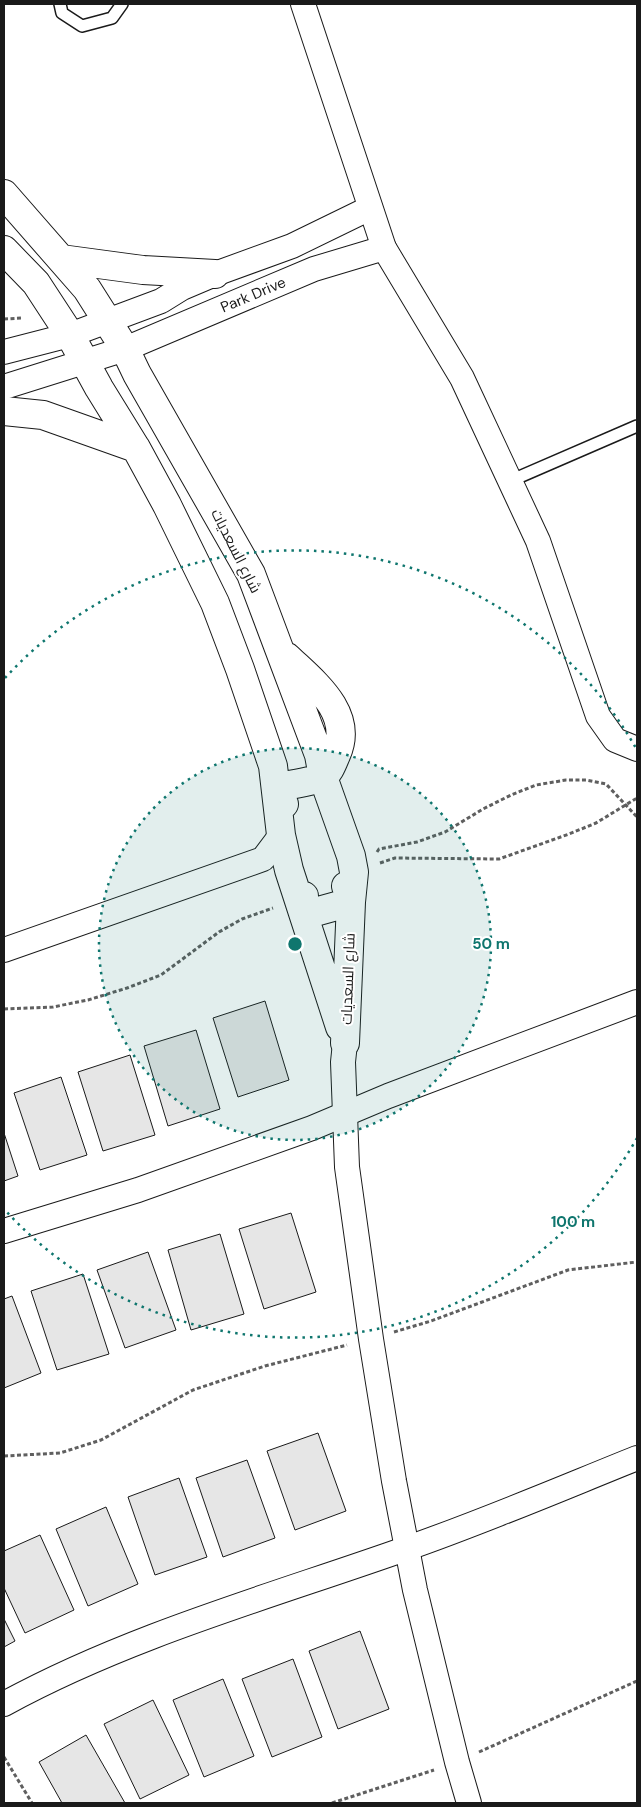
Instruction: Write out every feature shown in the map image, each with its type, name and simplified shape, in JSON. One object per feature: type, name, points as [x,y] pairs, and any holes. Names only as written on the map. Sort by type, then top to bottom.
[{"type":"street","points":[[303,4],[384,248],[462,378],[538,541],[598,716],[615,740],[637,749]]},
{"type":"street","name":"شارع السعديات","points":[[4,194],[87,289],[125,350],[140,380],[251,574],[282,652],[319,755],[323,777],[351,856],[362,869],[351,902],[346,1043]]},
{"type":"street","points":[[4,352],[70,335],[108,322],[161,301],[182,288],[215,274],[292,246],[370,208]]},
{"type":"street","name":"Park Drive","points":[[4,387],[125,350],[314,269],[384,248]]},
{"type":"street","name":"شارع السعديات","points":[[4,250],[36,283],[70,335],[167,505],[215,603],[240,668],[273,766],[281,835],[300,907],[346,1043]]},
{"type":"street","points":[[61,259],[143,270],[215,274]]},
{"type":"street","points":[[4,412],[42,415],[136,448]]},
{"type":"street","points":[[323,777],[340,862],[351,902],[300,907],[304,868],[293,828],[277,788],[323,777]]},
{"type":"street","points":[[4,950],[263,859],[281,835]]},
{"type":"street","points":[[4,1231],[138,1190],[312,1128],[388,1096],[637,1002]]},
{"type":"street","points":[[346,1043],[343,1062],[347,1167],[370,1339],[406,1549],[457,1762],[469,1803]]},
{"type":"street","points":[[4,1704],[45,1681],[160,1634],[406,1549],[637,1458]]},
{"type":"lane","points":[[60,4],[62,13],[82,26],[112,18],[122,4]]},
{"type":"lane","points":[[510,481],[637,426]]},
{"type":"path","points":[[4,318],[22,318]]},
{"type":"path","points":[[362,869],[379,849],[417,842],[445,832],[511,794],[536,785],[566,780],[586,780],[606,784],[637,817]]},
{"type":"path","points":[[362,869],[395,858],[499,859],[596,823],[637,798]]},
{"type":"path","points":[[4,1009],[52,1007],[88,1000],[127,988],[161,975],[219,932],[242,919],[300,907]]},
{"type":"path","points":[[4,1456],[60,1452],[101,1440],[193,1390],[319,1351],[370,1339],[431,1321],[568,1270],[637,1262]]},
{"type":"path","points":[[332,1803],[457,1762],[637,1681]]},
{"type":"path","points":[[4,1757],[32,1803]]},
{"type":"building","points":[[265,1001],[289,1080],[238,1097],[213,1018]]},
{"type":"building","points":[[196,1030],[220,1109],[168,1126],[144,1046]]},
{"type":"building","points":[[130,1055],[155,1135],[103,1151],[78,1072]]},
{"type":"building","points":[[61,1077],[87,1155],[40,1170],[14,1093]]},
{"type":"building","points":[[4,1133],[18,1176],[4,1181]]},
{"type":"building","points":[[291,1213],[316,1292],[264,1309],[239,1229]]},
{"type":"building","points":[[220,1234],[244,1314],[191,1330],[168,1250]]},
{"type":"building","points":[[148,1252],[176,1330],[125,1348],[97,1270]]},
{"type":"building","points":[[83,1274],[109,1354],[57,1370],[31,1291]]},
{"type":"building","points":[[12,1296],[41,1373],[4,1388],[4,1299]]},
{"type":"building","points":[[318,1433],[346,1511],[295,1530],[267,1451]]},
{"type":"building","points":[[247,1460],[275,1538],[223,1557],[196,1478]]},
{"type":"building","points":[[179,1478],[207,1557],[155,1575],[128,1497]]},
{"type":"building","points":[[106,1507],[138,1584],[88,1606],[56,1529]]},
{"type":"building","points":[[40,1535],[74,1610],[25,1633],[4,1588],[4,1551]]},
{"type":"building","points":[[4,1619],[15,1641],[4,1647]]},
{"type":"building","points":[[360,1631],[389,1709],[338,1729],[309,1651]]},
{"type":"building","points":[[293,1659],[322,1737],[272,1757],[242,1679]]},
{"type":"building","points":[[223,1679],[254,1756],[204,1777],[173,1700]]},
{"type":"building","points":[[153,1700],[189,1775],[140,1799],[104,1724]]},
{"type":"building","points":[[86,1735],[125,1803],[62,1803],[39,1762]]}]
